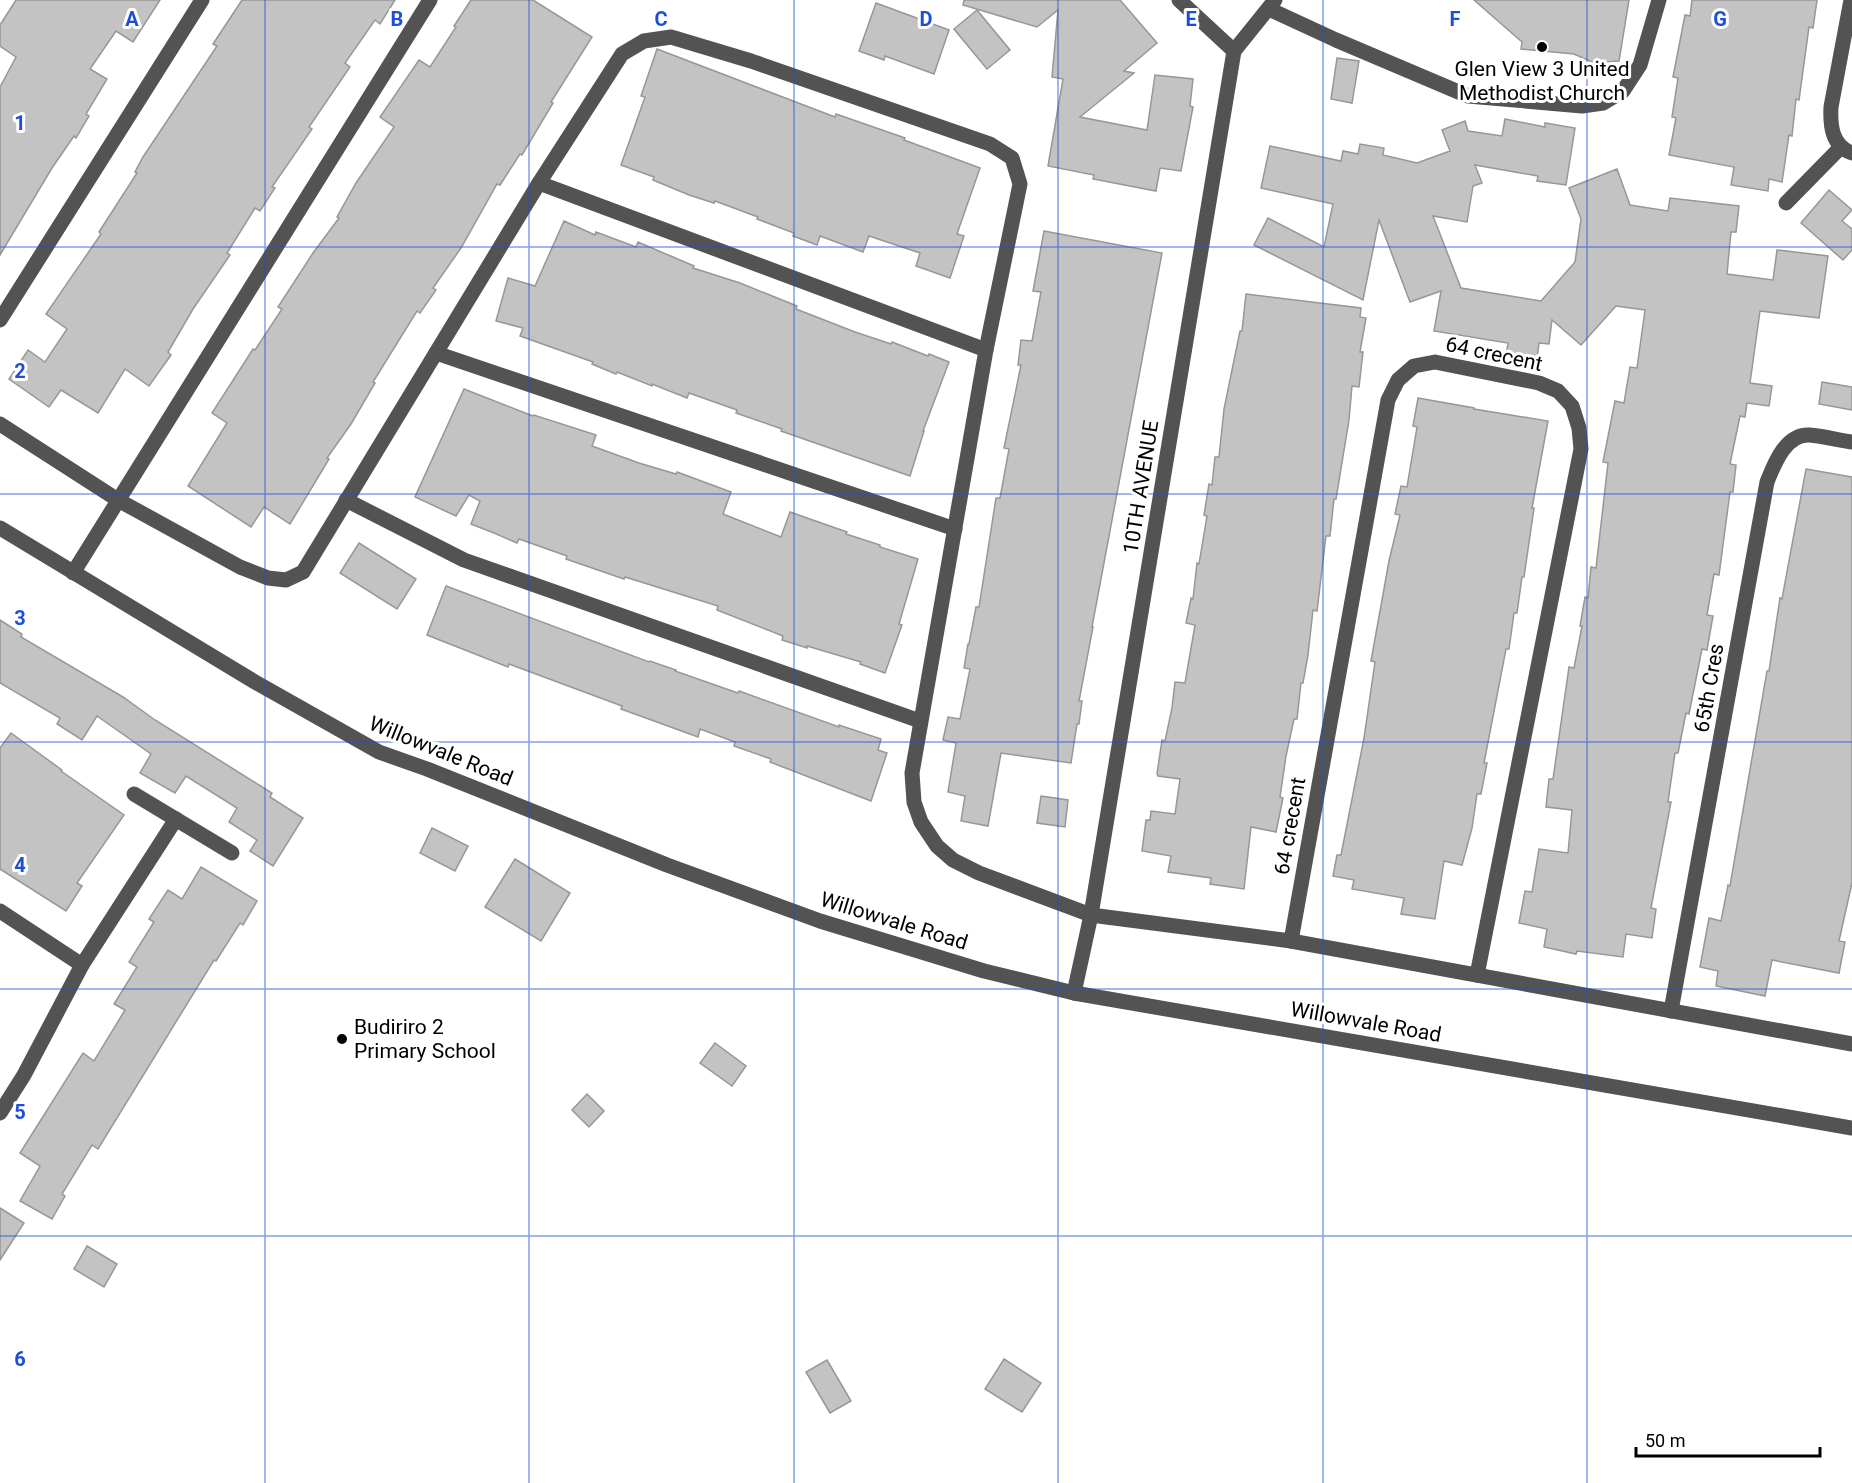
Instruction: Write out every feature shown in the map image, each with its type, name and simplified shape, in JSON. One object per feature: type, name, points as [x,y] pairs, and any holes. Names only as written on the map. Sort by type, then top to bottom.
[{"type":"street","points":[[0,320],[202,0]]},
{"type":"street","points":[[73,573],[430,0]]},
{"type":"street","points":[[1179,0],[1234,51],[1272,4],[1336,40],[1468,96],[1582,106],[1603,104],[1623,91],[1640,65],[1659,0]]},
{"type":"street","points":[[1786,203],[1846,150],[1835,139],[1830,125],[1831,107],[1851,0]]},
{"type":"street","points":[[0,424],[118,500],[240,567],[268,578],[286,580],[303,572],[539,183],[622,54],[644,41],[671,36],[751,61],[990,144],[1012,158],[1020,184],[986,350],[912,774],[914,802],[921,822],[937,846],[953,860],[979,873],[1091,915],[1291,941],[1852,1044]]},
{"type":"street","name":"10TH AVENUE","points":[[1074,993],[1091,915],[1234,51]]},
{"type":"street","points":[[539,183],[986,350]]},
{"type":"street","points":[[436,353],[955,529]]},
{"type":"street","name":"64 crecent","points":[[1291,941],[1388,400],[1398,380],[1414,366],[1435,362],[1539,383],[1558,391],[1572,406],[1579,428],[1581,448],[1478,975]]},
{"type":"street","name":"65th Cres","points":[[1671,1011],[1767,482],[1777,457],[1791,442],[1806,435],[1852,442]]},
{"type":"street","points":[[346,500],[464,560],[920,721]]},
{"type":"street","name":"Willowvale Road","points":[[0,528],[255,682],[379,752],[820,921],[984,971],[1074,993],[1852,1128]]},
{"type":"street","points":[[134,794],[232,853]]},
{"type":"street","points":[[0,1113],[24,1075],[82,965],[176,819]]},
{"type":"street","points":[[0,911],[82,965]]},
{"type":"building","points":[[16,0],[160,0],[133,42],[116,31],[90,69],[107,79],[86,114],[89,116],[76,138],[74,136],[52,168],[0,255],[0,87],[16,57],[0,46],[0,25]]},
{"type":"building","points":[[242,0],[395,0],[380,24],[375,20],[345,63],[350,67],[309,127],[312,129],[272,187],[275,188],[260,211],[255,208],[227,253],[230,255],[193,309],[168,352],[171,355],[149,386],[125,369],[98,413],[61,390],[49,407],[9,379],[28,350],[45,362],[67,329],[46,314],[101,234],[99,232],[137,173],[135,172],[143,157],[217,46],[213,44]]},
{"type":"building","points":[[471,0],[533,0],[592,37],[551,102],[553,103],[522,155],[520,154],[500,185],[497,184],[461,248],[433,288],[436,290],[420,313],[417,311],[373,382],[375,383],[351,424],[327,458],[329,459],[290,524],[264,507],[251,527],[188,486],[227,423],[212,413],[282,309],[278,307],[339,218],[337,217],[356,183],[394,127],[380,117],[419,60],[430,67]]},
{"type":"building","points":[[964,0],[1120,0],[1157,43],[1124,71],[1134,73],[1080,117],[1147,130],[1155,75],[1193,79],[1190,106],[1193,107],[1181,171],[1160,168],[1156,191],[1093,179],[1094,175],[1048,166],[1063,79],[1052,77],[1058,10],[1037,27],[963,5]]},
{"type":"building","points":[[1474,0],[1629,0],[1619,61],[1594,63],[1574,54],[1521,49],[1522,42]]},
{"type":"building","points":[[1692,0],[1817,0],[1813,28],[1809,27],[1799,100],[1796,99],[1792,136],[1789,135],[1782,182],[1769,179],[1768,191],[1731,185],[1734,167],[1669,155],[1676,118],[1672,117],[1678,78],[1673,77],[1685,15],[1690,16]]},
{"type":"building","points":[[876,3],[949,30],[934,74],[885,56],[884,60],[859,51]]},
{"type":"building","points":[[977,10],[1010,50],[987,69],[954,29]]},
{"type":"building","points":[[657,49],[835,117],[836,114],[905,138],[904,140],[980,168],[957,234],[964,236],[950,278],[916,266],[920,253],[869,236],[863,252],[820,236],[817,245],[793,236],[794,233],[757,219],[758,217],[715,201],[714,203],[689,195],[653,180],[654,177],[621,165],[645,97],[641,96]]},
{"type":"building","points":[[1337,58],[1359,61],[1352,103],[1331,99]]},
{"type":"building","points":[[1505,119],[1545,127],[1545,123],[1575,128],[1566,185],[1537,181],[1538,176],[1475,165],[1482,183],[1473,186],[1467,222],[1433,216],[1461,288],[1541,301],[1575,262],[1581,219],[1569,188],[1617,169],[1630,205],[1668,211],[1670,198],[1739,206],[1736,232],[1731,232],[1727,274],[1773,280],[1777,250],[1828,256],[1819,318],[1760,311],[1750,383],[1772,386],[1769,406],[1747,403],[1745,417],[1740,416],[1730,464],[1736,465],[1733,492],[1730,492],[1719,575],[1714,574],[1707,615],[1713,616],[1707,650],[1702,649],[1689,714],[1686,713],[1678,753],[1675,753],[1668,802],[1671,802],[1651,908],[1656,909],[1652,938],[1626,934],[1623,957],[1577,951],[1576,954],[1544,947],[1547,929],[1519,923],[1525,891],[1532,892],[1539,849],[1568,853],[1572,810],[1546,807],[1549,779],[1553,779],[1569,667],[1574,668],[1585,597],[1588,598],[1591,567],[1596,568],[1608,463],[1603,462],[1615,401],[1624,403],[1630,367],[1637,368],[1645,310],[1616,306],[1581,345],[1552,320],[1549,344],[1539,343],[1537,359],[1506,355],[1508,343],[1434,331],[1441,291],[1410,302],[1379,220],[1363,300],[1254,245],[1268,218],[1324,247],[1333,204],[1261,188],[1270,146],[1341,161],[1343,151],[1358,154],[1360,144],[1384,148],[1383,155],[1417,163],[1450,151],[1442,130],[1465,121],[1468,131],[1502,136]]},
{"type":"building","points":[[1829,190],[1852,210],[1842,221],[1852,229],[1852,250],[1843,260],[1801,223]]},
{"type":"building","points":[[564,221],[595,235],[596,232],[636,247],[638,242],[694,266],[693,268],[740,283],[797,306],[796,309],[855,332],[949,362],[923,431],[910,476],[781,431],[782,429],[736,413],[737,410],[689,393],[687,398],[617,372],[616,374],[592,364],[593,362],[520,336],[523,328],[496,321],[508,278],[535,286]]},
{"type":"building","points":[[1044,231],[1162,253],[1092,627],[1079,701],[1082,701],[1079,724],[1077,724],[1071,763],[1001,753],[988,826],[961,821],[965,796],[948,792],[956,743],[943,740],[948,717],[960,719],[970,669],[964,668],[976,607],[979,607],[996,498],[1000,498],[1009,449],[1004,448],[1021,365],[1018,365],[1021,340],[1032,341],[1041,292],[1033,291]]},
{"type":"building","points":[[1246,294],[1361,308],[1360,317],[1366,318],[1360,352],[1363,352],[1359,387],[1352,386],[1349,420],[1336,499],[1334,499],[1330,536],[1326,536],[1317,611],[1313,610],[1297,719],[1294,719],[1286,756],[1280,797],[1283,798],[1276,832],[1251,827],[1244,889],[1210,884],[1211,878],[1168,872],[1171,856],[1142,851],[1146,820],[1150,820],[1151,811],[1175,814],[1180,779],[1157,774],[1162,740],[1165,741],[1172,708],[1175,682],[1185,683],[1195,625],[1186,623],[1191,598],[1193,599],[1197,563],[1199,564],[1207,516],[1204,515],[1209,484],[1212,485],[1215,457],[1219,457],[1224,409],[1240,331],[1242,331]]},
{"type":"building","points":[[1822,382],[1852,387],[1852,410],[1819,404]]},
{"type":"building","points":[[464,389],[533,416],[596,435],[592,446],[639,463],[676,474],[677,472],[731,492],[723,514],[781,537],[790,512],[847,532],[846,534],[880,545],[880,547],[918,559],[899,624],[902,625],[885,673],[860,664],[861,662],[782,640],[783,636],[717,610],[718,606],[625,577],[624,579],[566,559],[567,556],[519,539],[517,543],[471,524],[480,501],[469,495],[456,516],[415,497]]},
{"type":"building","points":[[1418,398],[1548,421],[1532,508],[1534,508],[1524,577],[1522,577],[1517,613],[1514,613],[1509,649],[1506,649],[1484,763],[1487,763],[1481,794],[1477,794],[1472,828],[1462,865],[1444,861],[1435,919],[1401,914],[1404,898],[1352,889],[1354,880],[1333,876],[1337,855],[1341,855],[1364,738],[1375,662],[1371,661],[1389,561],[1400,515],[1395,514],[1401,486],[1407,487],[1417,427],[1413,426]]},
{"type":"building","points":[[1806,469],[1852,477],[1852,883],[1839,941],[1845,942],[1839,973],[1772,960],[1765,996],[1716,986],[1718,971],[1700,967],[1709,918],[1721,921],[1728,885],[1730,886],[1780,598],[1782,599]]},
{"type":"building","points":[[359,543],[416,579],[397,609],[340,573]]},
{"type":"building","points":[[446,586],[649,662],[839,727],[839,725],[881,739],[878,750],[887,753],[871,801],[770,762],[771,759],[734,746],[735,742],[700,729],[698,737],[621,709],[622,706],[509,664],[508,667],[427,635]]},
{"type":"building","points":[[0,620],[22,634],[21,637],[123,697],[155,720],[272,793],[270,797],[303,818],[273,866],[250,851],[257,840],[229,822],[237,808],[186,776],[175,793],[140,773],[151,754],[97,716],[82,740],[57,724],[60,718],[0,683]]},
{"type":"building","points":[[11,733],[124,815],[77,883],[82,886],[66,911],[0,869],[0,748]]},
{"type":"building","points":[[1041,796],[1068,800],[1065,827],[1037,823]]},
{"type":"building","points":[[432,828],[468,846],[455,871],[420,853]]},
{"type":"building","points":[[515,859],[570,893],[541,941],[485,907]]},
{"type":"building","points":[[201,867],[257,901],[243,925],[240,923],[216,961],[214,960],[98,1149],[92,1145],[62,1194],[65,1196],[52,1219],[20,1201],[40,1166],[20,1153],[83,1053],[94,1061],[125,1010],[114,1004],[137,967],[129,962],[154,922],[149,919],[168,890],[182,899]]},
{"type":"building","points":[[715,1043],[746,1066],[732,1086],[700,1063]]},
{"type":"building","points":[[587,1094],[604,1111],[589,1127],[572,1110]]},
{"type":"building","points":[[0,1208],[24,1223],[0,1260]]},
{"type":"building","points":[[87,1246],[117,1264],[104,1287],[74,1269]]},
{"type":"building","points":[[1004,1359],[1041,1383],[1022,1412],[985,1389]]},
{"type":"building","points":[[827,1360],[851,1401],[830,1413],[806,1372]]},
{"type":"place","name":"Glen View 3 United Methodist Church","points":[[1542,47]]},
{"type":"place","name":"Budiriro 2 Primary School","points":[[342,1039]]}]
